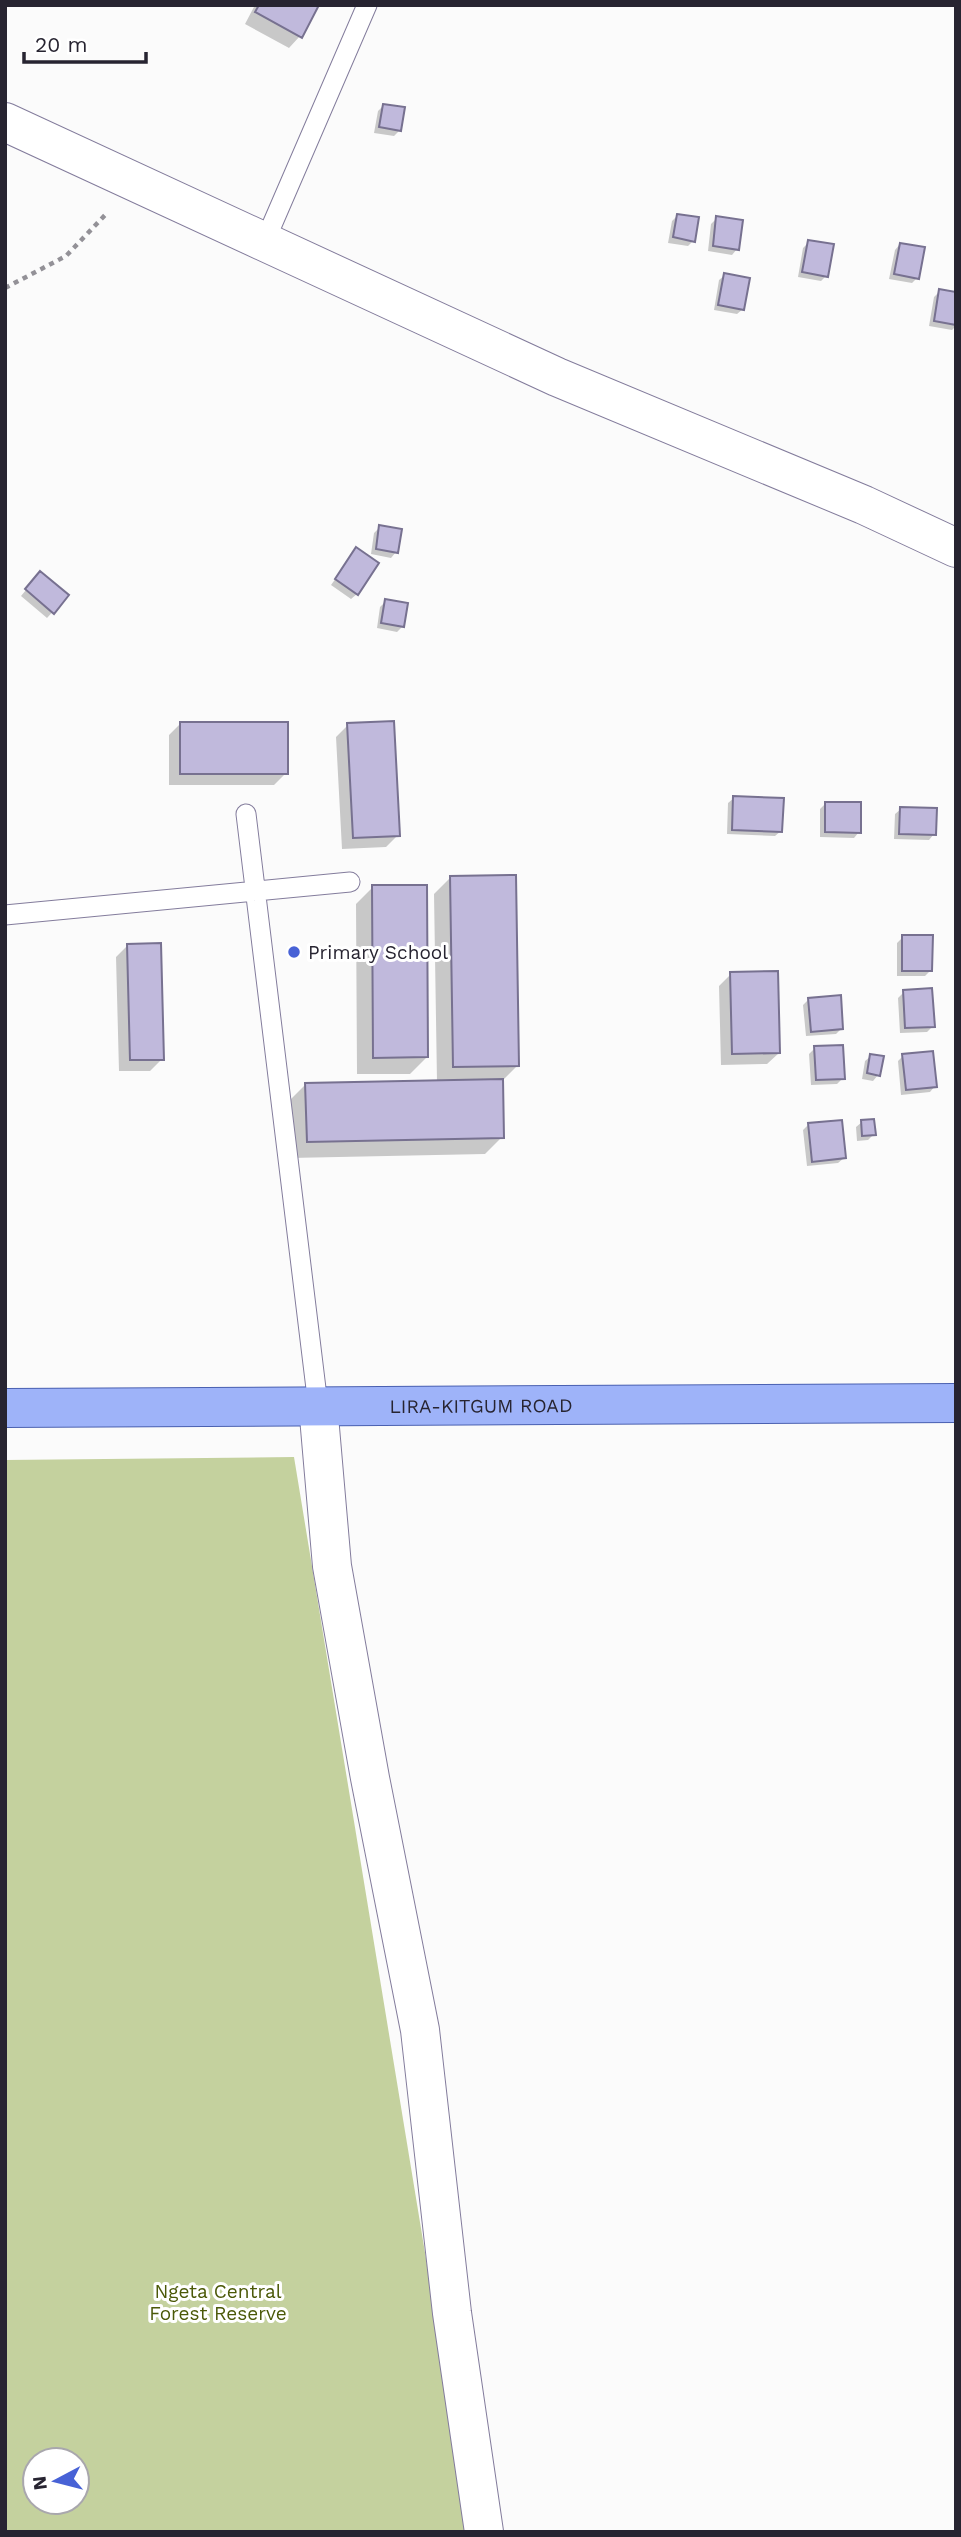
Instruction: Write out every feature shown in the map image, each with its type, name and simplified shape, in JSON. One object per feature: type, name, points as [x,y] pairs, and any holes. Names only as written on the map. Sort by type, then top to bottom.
[{"type":"main road","name":"LIRA-KITGUM ROAD","points":[[5,1408],[956,1403]]},
{"type":"street","points":[[5,121],[557,377],[864,505],[956,548]]},
{"type":"street","points":[[318,1405],[332,1566],[370,1778],[420,2030],[452,2313],[484,2532]]},
{"type":"lane","points":[[265,241],[367,5]]},
{"type":"lane","points":[[246,814],[318,1405]]},
{"type":"lane","points":[[5,915],[350,882]]},
{"type":"path","points":[[5,288],[66,256],[138,181]]},
{"type":"green space","name":"Ngeta Central Forest Reserve","points":[[294,1457],[471,2532],[5,2532],[5,1460]]},
{"type":"building","points":[[259,5],[319,5],[302,38],[255,12]]},
{"type":"building","points":[[383,104],[405,107],[401,131],[379,127]]},
{"type":"building","points":[[677,214],[699,217],[695,242],[673,237]]},
{"type":"building","points":[[716,216],[743,220],[739,250],[713,246]]},
{"type":"building","points":[[808,240],[834,244],[828,277],[802,272]]},
{"type":"building","points":[[900,243],[925,247],[919,279],[894,274]]},
{"type":"building","points":[[724,273],[750,278],[744,310],[718,305]]},
{"type":"building","points":[[939,289],[956,292],[956,325],[934,321]]},
{"type":"building","points":[[379,525],[402,529],[398,553],[376,549]]},
{"type":"building","points":[[356,547],[379,563],[358,595],[335,579]]},
{"type":"building","points":[[40,571],[69,595],[54,614],[25,589]]},
{"type":"building","points":[[385,599],[408,603],[404,627],[381,623]]},
{"type":"building","points":[[394,721],[400,836],[353,838],[347,723]]},
{"type":"building","points":[[180,722],[288,722],[288,774],[180,774]]},
{"type":"building","points":[[733,796],[784,798],[782,832],[732,830]]},
{"type":"building","points":[[825,802],[861,802],[861,833],[825,832]]},
{"type":"building","points":[[900,807],[937,808],[936,835],[899,834]]},
{"type":"building","points":[[516,875],[519,1066],[453,1067],[450,876]]},
{"type":"building","points":[[372,885],[427,885],[428,1057],[373,1058]]},
{"type":"building","points":[[902,935],[933,935],[932,971],[902,971]]},
{"type":"building","points":[[161,943],[164,1060],[130,1060],[127,944]]},
{"type":"building","points":[[778,971],[780,1053],[732,1054],[730,972]]},
{"type":"building","points":[[932,988],[935,1027],[905,1028],[903,990]]},
{"type":"building","points":[[841,995],[843,1029],[811,1032],[808,998]]},
{"type":"building","points":[[843,1045],[845,1079],[816,1080],[814,1046]]},
{"type":"building","points":[[933,1051],[937,1087],[906,1090],[902,1054]]},
{"type":"building","points":[[870,1054],[884,1056],[880,1076],[867,1073]]},
{"type":"building","points":[[503,1079],[504,1138],[307,1142],[305,1083]]},
{"type":"building","points":[[874,1119],[876,1135],[862,1136],[861,1120]]},
{"type":"building","points":[[842,1120],[846,1158],[812,1162],[808,1123]]},
{"type":"place","name":"Primary School","points":[[294,952]]}]
